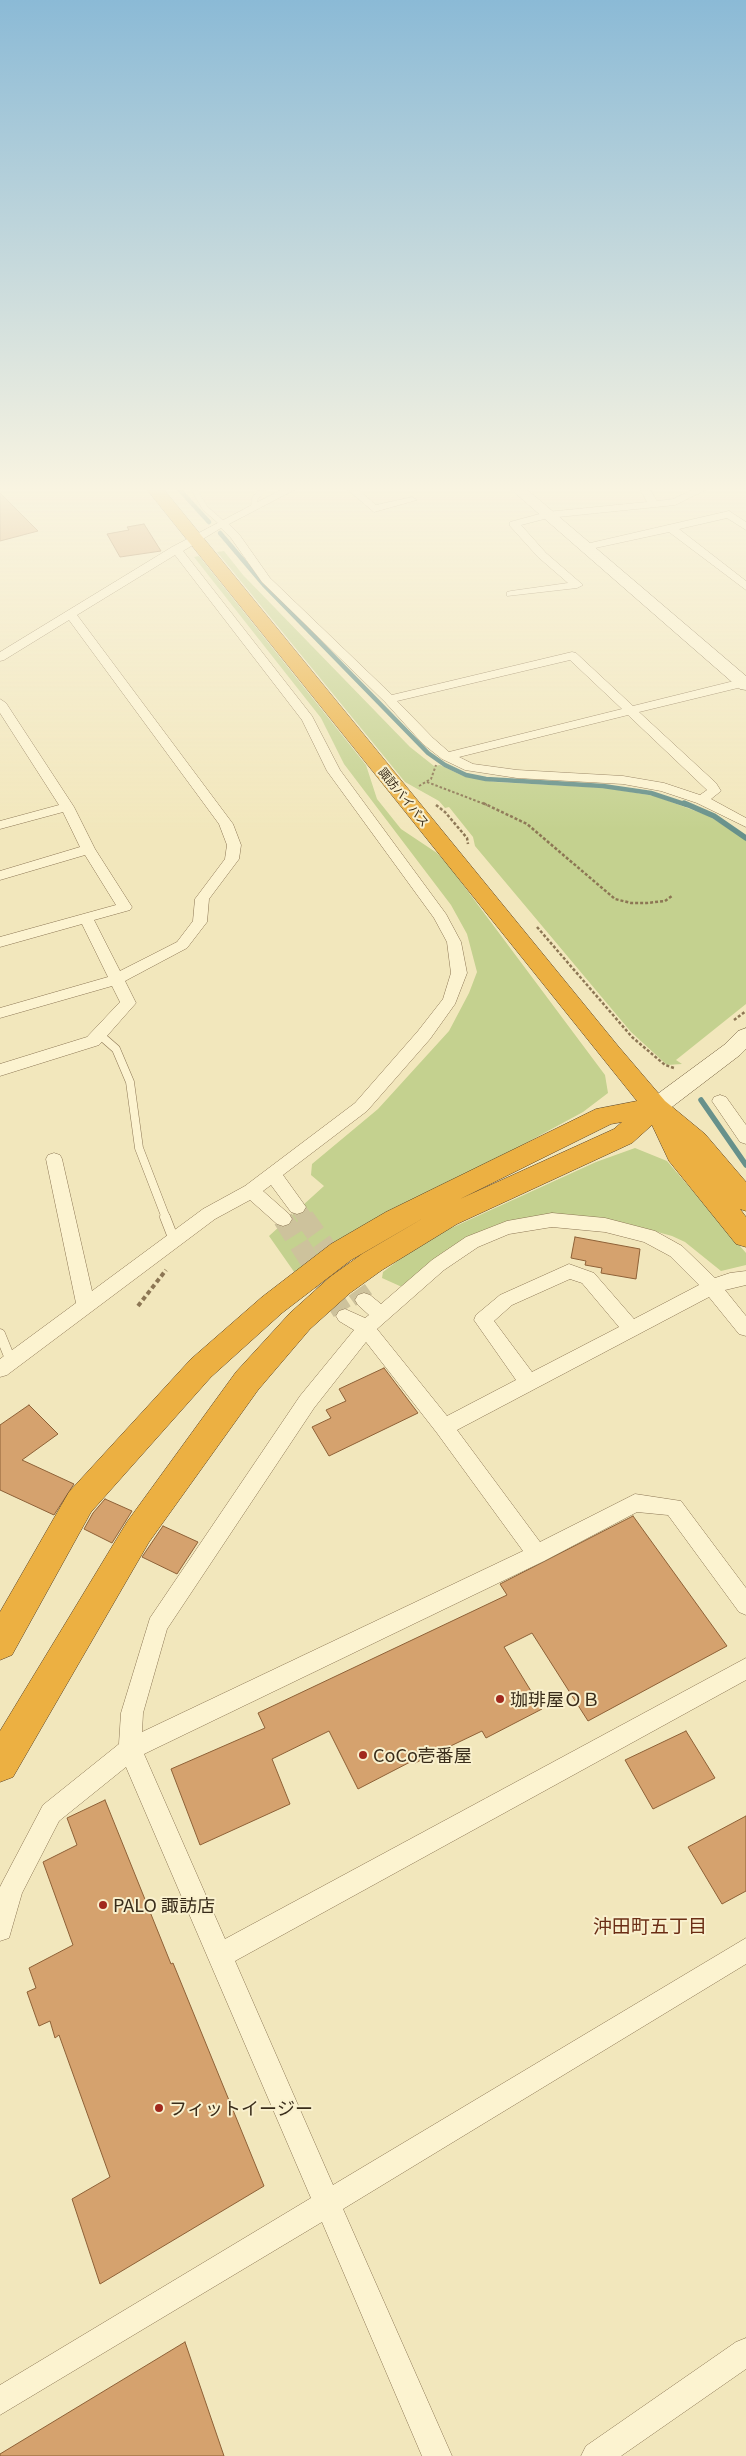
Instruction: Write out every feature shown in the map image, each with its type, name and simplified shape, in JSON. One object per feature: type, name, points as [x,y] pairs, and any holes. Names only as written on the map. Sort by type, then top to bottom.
[{"type":"highway","name":"諏訪バイパス","points":[[246,601],[609,1052],[656,1107],[696,1140],[746,1201]]},
{"type":"highway","name":"諏訪バイパス","points":[[656,1107],[678,1154],[746,1236]]},
{"type":"highway","points":[[0,1644],[80,1502],[201,1368],[272,1304],[341,1252],[396,1219],[605,1116],[656,1107]]},
{"type":"highway","points":[[0,1764],[138,1532],[247,1382],[300,1321],[340,1285],[372,1262],[447,1217],[623,1136],[656,1107]]},
{"type":"street","points":[[0,657],[91,601]]},
{"type":"street","points":[[6,1365],[209,1214],[251,1191],[362,1107],[424,1034],[450,1000],[459,973],[454,942],[436,909],[334,771],[308,719],[216,601]]},
{"type":"street","points":[[287,601],[389,699],[428,741],[447,756],[470,767],[517,774],[623,780],[664,787],[702,800],[746,823]]},
{"type":"street","points":[[649,601],[745,683]]},
{"type":"street","points":[[0,1013],[114,980],[182,945],[200,922],[202,899],[232,859],[234,845],[226,824],[70,613]]},
{"type":"street","points":[[389,699],[572,656],[711,786],[714,791],[702,800]]},
{"type":"street","points":[[447,756],[745,683]]},
{"type":"street","points":[[0,703],[67,807],[88,849],[125,907],[0,942]]},
{"type":"street","points":[[0,826],[67,807]]},
{"type":"street","points":[[0,876],[88,849]]},
{"type":"street","points":[[0,1070],[94,1041],[128,1003],[114,980],[86,918]]},
{"type":"street","points":[[656,1107],[732,1050],[739,1030]]},
{"type":"street","points":[[720,1101],[746,1138]]},
{"type":"street","points":[[54,1159],[86,1306]]},
{"type":"street","points":[[273,1174],[297,1207]]},
{"type":"street","points":[[251,1191],[282,1219]]},
{"type":"street","points":[[436,2456],[130,1749],[132,1713],[158,1625],[307,1402],[366,1328],[438,1265],[472,1242],[506,1228],[552,1220],[605,1224],[649,1236],[676,1250],[712,1287],[746,1329]]},
{"type":"street","points":[[530,1384],[483,1320],[506,1300],[569,1272],[588,1278],[632,1330]]},
{"type":"street","points":[[444,1427],[530,1384],[712,1287],[730,1280],[746,1278]]},
{"type":"street","points":[[364,1300],[381,1315]]},
{"type":"street","points":[[345,1316],[366,1328],[444,1427],[537,1554]]},
{"type":"street","points":[[0,1930],[11,1889],[51,1813],[130,1749],[537,1554],[636,1503],[674,1507],[746,1605]]},
{"type":"street","points":[[219,1956],[746,1668]]},
{"type":"street","points":[[0,2401],[746,1950]]},
{"type":"street","points":[[596,2456],[746,2352]]},
{"type":"lane","points":[[100,1035],[116,1049],[130,1082],[139,1148],[174,1240]]},
{"type":"lane","points":[[0,1334],[6,1365]]},
{"type":"path","points":[[436,764],[431,778],[427,782],[502,810],[527,824],[615,899],[631,903],[647,903],[665,901],[672,896]]},
{"type":"path","points":[[430,800],[445,812],[467,838],[468,848]]},
{"type":"path","points":[[531,920],[632,1037],[664,1065],[675,1069],[682,1067]]},
{"type":"path","points":[[739,1030],[746,1011]]},
{"type":"green space","points":[[228,601],[235,601],[366,765],[377,799],[401,829],[437,853],[449,866],[605,1075],[608,1093],[583,1112],[378,1223],[297,1276],[269,1236],[324,1186],[311,1175],[312,1164],[378,1109],[449,1031],[469,993],[477,972],[467,934],[451,905],[344,764],[321,718]]},
{"type":"green space","points":[[257,601],[268,601],[410,747],[434,766],[440,765],[463,776],[495,782],[606,788],[655,796],[709,816],[746,840],[746,1004],[676,1060],[682,1064],[667,1065],[631,1032],[475,846],[473,837],[449,807],[445,808],[439,801],[405,782]]},
{"type":"green space","points":[[635,1148],[667,1161],[746,1253],[746,1265],[721,1271],[685,1242],[672,1236],[625,1223],[567,1214],[519,1219],[496,1225],[472,1236],[402,1287],[382,1278],[383,1272],[425,1240],[596,1162]]},
{"type":"building","points":[[575,1237],[640,1249],[636,1279],[601,1273],[602,1268],[585,1265],[586,1261],[571,1258]]},
{"type":"building","points":[[384,1368],[418,1413],[329,1456],[312,1427],[331,1418],[326,1410],[346,1401],[339,1389]]},
{"type":"building","points":[[29,1405],[58,1434],[22,1460],[74,1484],[54,1515],[0,1490],[0,1425]]},
{"type":"building","points":[[105,1499],[132,1511],[112,1543],[84,1529],[93,1513]]},
{"type":"building","points":[[633,1516],[727,1646],[588,1721],[532,1633],[504,1647],[542,1709],[486,1738],[482,1731],[415,1763],[414,1760],[358,1789],[329,1731],[272,1759],[290,1804],[200,1845],[171,1769],[265,1728],[258,1713],[507,1595],[500,1584]]},
{"type":"building","points":[[163,1526],[198,1542],[177,1574],[142,1557]]},
{"type":"building","points":[[686,1731],[715,1778],[653,1809],[625,1760]]},
{"type":"building","name":"フィットイージー","points":[[105,1800],[264,2186],[100,2284],[72,2199],[110,2177],[59,2035],[55,2038],[50,2021],[39,2026],[27,1992],[36,1988],[29,1968],[73,1945],[43,1862],[77,1845],[67,1818]]},
{"type":"building","points":[[746,1816],[746,1891],[722,1904],[688,1847]]},
{"type":"building","points":[[185,2342],[224,2456],[0,2456],[0,2454]]},
{"type":"waterway","points":[[279,601],[428,753],[445,765],[466,775],[486,779],[603,786],[651,793],[687,805]]},
{"type":"waterway","points":[[684,803],[714,816],[746,838]]},
{"type":"waterway","points":[[701,1100],[746,1165]]},
{"type":"tunnel","points":[[297,1207],[305,1218]]},
{"type":"tunnel","points":[[304,1217],[364,1300]]},
{"type":"tunnel","points":[[283,1219],[345,1316]]},
{"type":"place","name":"珈琲屋ＯＢ","points":[[500,1699]]},
{"type":"place","name":"CoCo壱番屋","points":[[363,1755]]},
{"type":"place","name":"PALO 諏訪店","points":[[103,1905]]},
{"type":"place","name":"フィットイージー","points":[[159,2108]]},
{"type":"district","name":"沖田町五丁目","points":[[650,1926]]}]
